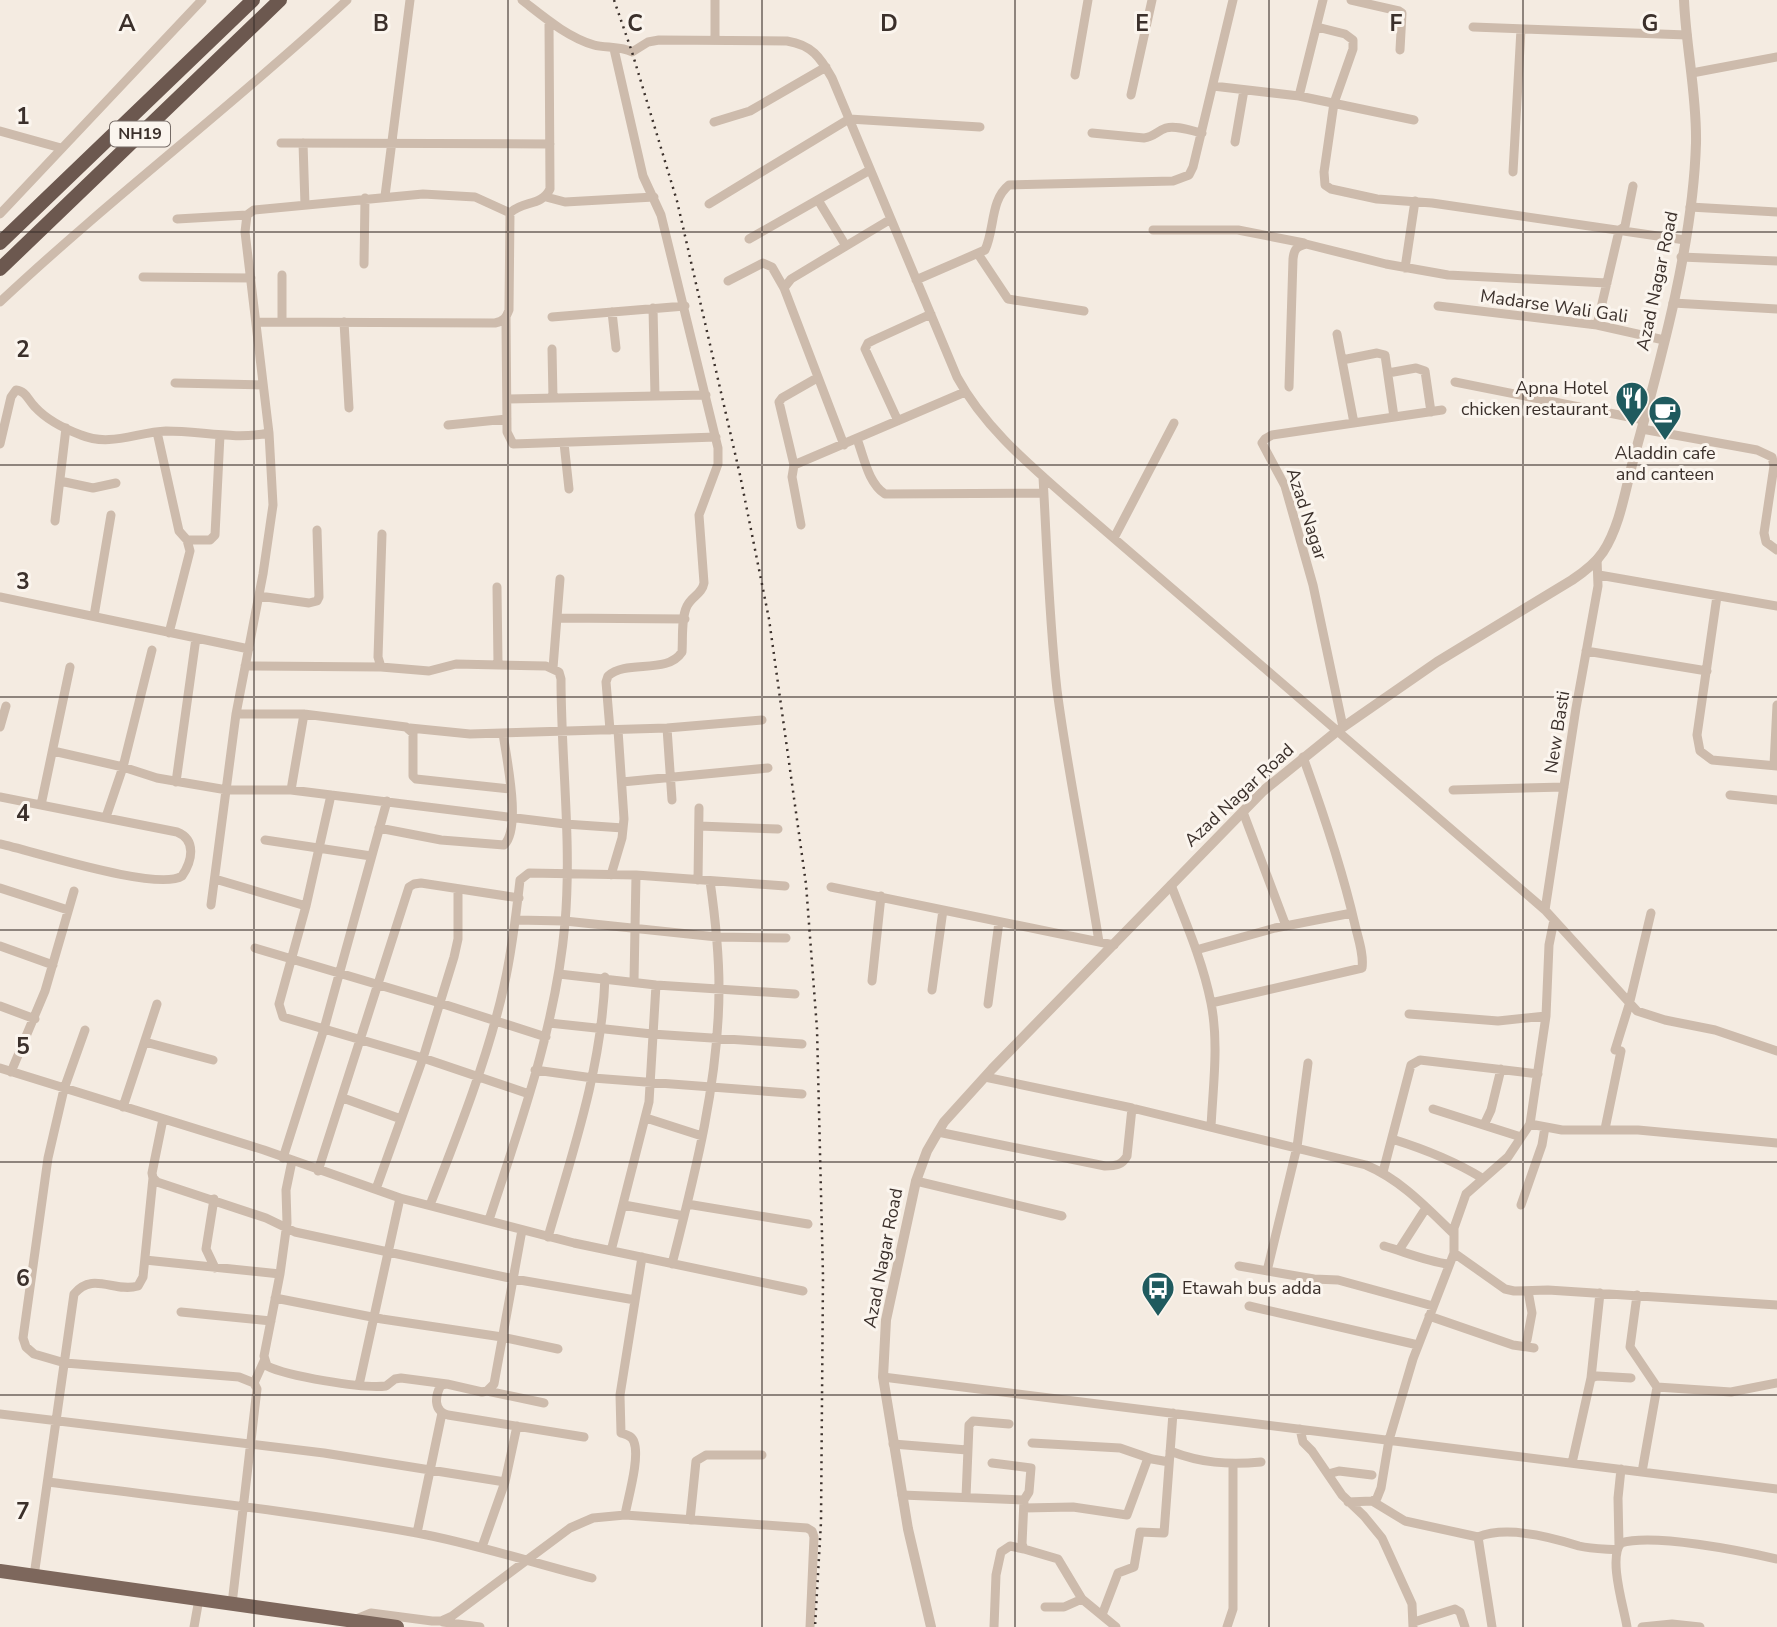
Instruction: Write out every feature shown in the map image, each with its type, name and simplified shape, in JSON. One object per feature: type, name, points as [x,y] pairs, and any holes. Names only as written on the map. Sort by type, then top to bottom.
[{"type":"highway","name":"NH19","points":[[0,243],[253,0]]},
{"type":"highway","name":"NH19","points":[[0,269],[280,0]]},
{"type":"main road","points":[[0,1571],[328,1617],[348,1624],[397,1627]]},
{"type":"street","points":[[0,214],[202,0]]},
{"type":"street","points":[[0,302],[347,0]]},
{"type":"street","points":[[385,196],[410,0]]},
{"type":"street","points":[[522,0],[579,40],[614,49],[627,49],[632,52],[648,42],[659,40],[801,43],[813,49],[825,67],[849,119],[965,392],[980,414],[1044,477],[1340,729],[1545,910],[1629,1004],[1648,1016],[1715,1030],[1777,1051]]},
{"type":"street","points":[[715,0],[715,40]]},
{"type":"street","points":[[1075,75],[1088,0]]},
{"type":"street","points":[[1131,94],[1152,0]]},
{"type":"street","points":[[916,279],[985,250],[999,196],[1009,185],[1173,181],[1189,175],[1202,133],[1233,0]]},
{"type":"street","points":[[1299,96],[1323,0]]},
{"type":"street","points":[[1350,0],[1399,10],[1402,13],[1400,50]]},
{"type":"street","name":"Azad Nagar Road","points":[[931,1627],[902,1494],[883,1377],[886,1320],[916,1181],[927,1151],[938,1132],[985,1077],[1263,791],[1340,729],[1437,662],[1580,575],[1603,552],[1614,530],[1643,425],[1673,303],[1690,206],[1696,143],[1684,0]]},
{"type":"street","points":[[256,322],[502,322],[509,310],[510,213],[516,208],[538,202],[546,197],[550,189],[550,21]]},
{"type":"street","points":[[1317,27],[1345,34],[1353,40],[1353,49],[1334,103],[1324,172],[1325,185],[1331,189],[1377,199],[1415,201],[1685,240]]},
{"type":"street","points":[[1473,27],[1687,35]]},
{"type":"street","points":[[1513,172],[1521,29]]},
{"type":"street","points":[[611,875],[623,828],[622,782],[606,682],[608,676],[618,670],[667,662],[679,657],[682,652],[688,603],[703,589],[704,583],[699,515],[718,464],[716,436],[685,306],[661,215],[643,176],[614,49]]},
{"type":"street","points":[[1692,73],[1777,57]]},
{"type":"street","points":[[714,122],[750,111],[825,67]]},
{"type":"street","points":[[1213,86],[1299,96],[1414,120]]},
{"type":"street","points":[[1234,142],[1244,89]]},
{"type":"street","points":[[709,204],[849,119],[979,127]]},
{"type":"street","points":[[1091,133],[1144,138],[1174,127],[1202,133]]},
{"type":"street","points":[[0,143],[5,133],[61,148]]},
{"type":"street","points":[[303,143],[305,205]]},
{"type":"street","points":[[281,144],[550,144]]},
{"type":"street","points":[[749,239],[870,170]]},
{"type":"street","points":[[1597,325],[1619,232],[1625,226],[1633,186]]},
{"type":"street","points":[[177,219],[247,215],[254,210],[385,196],[466,195],[510,213]]},
{"type":"street","points":[[546,197],[565,202],[654,197]]},
{"type":"street","points":[[364,264],[365,198]]},
{"type":"street","points":[[818,200],[846,246]]},
{"type":"street","points":[[1405,268],[1415,201]]},
{"type":"street","points":[[1690,206],[1777,212]]},
{"type":"street","points":[[211,905],[236,714],[273,505],[269,433],[244,223],[247,215]]},
{"type":"street","points":[[784,288],[791,279],[891,219]]},
{"type":"street","points":[[1153,230],[1238,230],[1405,268],[1476,278],[1532,278],[1607,283]]},
{"type":"street","points":[[1290,387],[1294,251],[1298,246],[1306,244]]},
{"type":"street","points":[[978,254],[1008,299],[1084,311]]},
{"type":"street","points":[[1681,257],[1777,261]]},
{"type":"street","points":[[728,281],[763,263],[772,267],[784,288],[844,445]]},
{"type":"street","points":[[282,275],[282,322]]},
{"type":"street","points":[[143,277],[251,278]]},
{"type":"street","points":[[1673,303],[1777,309]]},
{"type":"street","points":[[552,317],[685,306]]},
{"type":"street","name":"Madarse Wali Gali","points":[[1438,306],[1597,325],[1664,340]]},
{"type":"street","points":[[653,308],[655,396]]},
{"type":"street","points":[[612,312],[617,348]]},
{"type":"street","points":[[898,421],[866,349],[868,343],[931,314]]},
{"type":"street","points":[[506,317],[507,432],[513,444],[716,436]]},
{"type":"street","points":[[344,322],[349,408]]},
{"type":"street","points":[[1337,334],[1354,423]]},
{"type":"street","points":[[552,349],[553,398]]},
{"type":"street","points":[[1342,360],[1381,353],[1385,355],[1394,417]]},
{"type":"street","points":[[1388,373],[1416,368],[1425,371],[1431,412]]},
{"type":"street","points":[[801,526],[792,477],[794,465],[779,402],[817,378]]},
{"type":"street","points":[[1455,382],[1757,450],[1772,457],[1774,466],[1764,533],[1766,542],[1777,550]]},
{"type":"street","points":[[175,383],[262,385]]},
{"type":"street","points":[[0,444],[11,397],[16,390],[24,393],[48,418],[88,438],[108,441],[157,432],[252,436],[269,433]]},
{"type":"street","points":[[794,465],[965,392]]},
{"type":"street","points":[[507,400],[706,395]]},
{"type":"street","name":"Azad Nagar","points":[[1340,729],[1313,585],[1285,486],[1262,443],[1272,435],[1442,410]]},
{"type":"street","points":[[448,425],[507,419]]},
{"type":"street","points":[[1114,538],[1174,423]]},
{"type":"street","points":[[54,521],[66,428]]},
{"type":"street","points":[[157,432],[178,531],[187,540],[190,551],[169,633]]},
{"type":"street","points":[[187,540],[210,540],[215,535],[220,435]]},
{"type":"street","points":[[857,439],[873,480],[885,494],[1044,493]]},
{"type":"street","points":[[564,443],[569,489]]},
{"type":"street","points":[[1044,477],[1048,589],[1057,688],[1071,788],[1099,942]]},
{"type":"street","points":[[60,481],[93,488],[116,484]]},
{"type":"street","points":[[94,616],[111,515]]},
{"type":"street","points":[[259,596],[309,603],[317,601],[317,530]]},
{"type":"street","points":[[381,667],[377,657],[382,534]]},
{"type":"street","name":"New Basti","points":[[1545,910],[1599,575],[1597,559]]},
{"type":"street","points":[[1599,575],[1777,606]]},
{"type":"street","points":[[553,668],[559,579]]},
{"type":"street","points":[[496,587],[498,665]]},
{"type":"street","points":[[1717,596],[1698,735],[1700,751],[1712,760],[1775,766],[1777,705]]},
{"type":"street","points":[[0,597],[248,649]]},
{"type":"street","points":[[556,618],[685,619]]},
{"type":"street","points":[[176,782],[196,638]]},
{"type":"street","points":[[106,817],[123,767],[152,649]]},
{"type":"street","points":[[1586,651],[1707,671]]},
{"type":"street","points":[[245,666],[381,667],[429,671],[456,664],[553,668],[559,673],[566,874],[565,921],[559,974],[546,1037],[489,1220]]},
{"type":"street","points":[[41,805],[70,667]]},
{"type":"street","points":[[0,727],[6,706]]},
{"type":"street","points":[[236,714],[304,714],[456,734],[667,728],[762,720]]},
{"type":"street","points":[[291,790],[304,714]]},
{"type":"street","points":[[667,728],[672,800]]},
{"type":"street","points":[[410,729],[414,739],[413,776],[416,779],[510,789]]},
{"type":"street","points":[[379,828],[442,840],[504,845],[510,838],[513,817],[503,733]]},
{"type":"street","points":[[53,751],[176,782],[227,790],[291,790],[565,824],[623,828]]},
{"type":"street","points":[[1212,1003],[1362,968],[1352,913],[1331,839],[1303,757]]},
{"type":"street","points":[[622,782],[768,768]]},
{"type":"street","points":[[1453,790],[1564,787]]},
{"type":"street","points":[[331,795],[320,850],[279,1004],[282,1017],[423,1058],[529,1094]]},
{"type":"street","points":[[1730,795],[1777,800]]},
{"type":"street","points":[[0,797],[183,835],[189,840],[192,849],[182,876],[166,880],[114,873],[0,844]]},
{"type":"street","points":[[254,1383],[264,1361],[280,1274],[286,1229],[288,1160],[387,801]]},
{"type":"street","points":[[698,880],[699,808]]},
{"type":"street","points":[[1243,812],[1286,926]]},
{"type":"street","points":[[699,827],[778,829]]},
{"type":"street","points":[[265,840],[371,856]]},
{"type":"street","points":[[430,1205],[456,1139],[494,1022],[508,970],[523,876],[528,873],[636,875],[785,886]]},
{"type":"street","points":[[634,981],[636,875]]},
{"type":"street","points":[[215,879],[306,906]]},
{"type":"street","points":[[672,1264],[702,1136],[717,1038],[717,937],[710,880]]},
{"type":"street","points":[[318,1171],[409,887],[421,883],[519,898]]},
{"type":"street","points":[[1171,885],[1196,950],[1212,1003],[1215,1049],[1211,1127]]},
{"type":"street","points":[[831,887],[1114,945]]},
{"type":"street","points":[[0,888],[68,911]]},
{"type":"street","points":[[376,1189],[423,1058],[458,939],[458,889]]},
{"type":"street","points":[[74,891],[35,1019],[3,1071],[163,1119],[400,1198],[548,1237],[803,1291]]},
{"type":"street","points":[[872,981],[881,896]]},
{"type":"street","points":[[932,990],[943,910]]},
{"type":"street","points":[[1196,950],[1286,926],[1352,913]]},
{"type":"street","points":[[1605,1129],[1618,1051],[1651,913]]},
{"type":"street","points":[[516,920],[565,921],[717,937],[786,938]]},
{"type":"street","points":[[1348,1502],[1372,1501],[1377,1498],[1381,1488],[1389,1440],[1418,1345],[1454,1253],[1453,1233],[1466,1194],[1504,1160],[1530,1124],[1546,1016],[1549,945],[1555,920]]},
{"type":"street","points":[[988,1004],[999,922]]},
{"type":"street","points":[[0,946],[53,965]]},
{"type":"street","points":[[255,948],[546,1037]]},
{"type":"street","points":[[559,974],[606,977],[656,985],[795,994]]},
{"type":"street","points":[[548,1237],[593,1078],[604,1012],[606,977]]},
{"type":"street","points":[[611,1251],[646,1118],[651,1082],[656,985]]},
{"type":"street","points":[[123,1107],[157,1004]]},
{"type":"street","points":[[0,1006],[35,1019]]},
{"type":"street","points":[[1409,1014],[1498,1021],[1546,1016]]},
{"type":"street","points":[[549,1023],[652,1034],[802,1044]]},
{"type":"street","points":[[85,1030],[64,1089],[48,1158],[23,1338],[26,1347],[34,1354],[65,1363],[239,1377],[254,1383],[257,1389],[232,1604]]},
{"type":"street","points":[[145,1042],[213,1060]]},
{"type":"street","points":[[1383,1172],[1411,1065],[1415,1061],[1538,1074]]},
{"type":"street","points":[[1267,1270],[1297,1147],[1308,1063]]},
{"type":"street","points":[[1484,1125],[1491,1110],[1501,1069]]},
{"type":"street","points":[[535,1070],[593,1078],[802,1094]]},
{"type":"street","points":[[985,1077],[1132,1108],[1366,1165],[1383,1172],[1453,1233]]},
{"type":"street","points":[[343,1098],[401,1119]]},
{"type":"street","points":[[938,1132],[1115,1166],[1124,1162],[1128,1156],[1132,1108]]},
{"type":"street","points":[[1433,1109],[1521,1137]]},
{"type":"street","points":[[646,1118],[702,1136]]},
{"type":"street","points":[[34,1576],[74,1294],[81,1286],[91,1282],[129,1289],[138,1286],[143,1277],[153,1178],[163,1119]]},
{"type":"street","points":[[1530,1124],[1574,1130],[1637,1130],[1777,1143]]},
{"type":"street","points":[[1521,1205],[1542,1145],[1545,1127]]},
{"type":"street","points":[[1392,1139],[1427,1150],[1482,1178]]},
{"type":"street","points":[[153,1178],[163,1184],[266,1218],[286,1229],[514,1279],[635,1300]]},
{"type":"street","points":[[916,1181],[1062,1216]]},
{"type":"street","points":[[359,1385],[400,1198]]},
{"type":"street","points":[[214,1199],[206,1249],[215,1268]]},
{"type":"street","points":[[687,1204],[808,1224]]},
{"type":"street","points":[[624,1205],[684,1216]]},
{"type":"street","points":[[1399,1250],[1426,1208]]},
{"type":"street","points":[[488,1391],[494,1384],[522,1230]]},
{"type":"street","points":[[1384,1246],[1426,1260],[1448,1264]]},
{"type":"street","points":[[1454,1253],[1505,1289],[1777,1305]]},
{"type":"street","points":[[625,1515],[636,1454],[631,1436],[621,1433],[620,1395],[642,1257]]},
{"type":"street","points":[[145,1260],[280,1274]]},
{"type":"street","points":[[1239,1266],[1322,1280],[1338,1280],[1431,1311],[1513,1345],[1534,1348]]},
{"type":"street","points":[[1527,1340],[1532,1313],[1528,1291]]},
{"type":"street","points":[[1572,1463],[1591,1378],[1600,1293]]},
{"type":"street","points":[[1637,1295],[1630,1347],[1657,1387],[1642,1472]]},
{"type":"street","points":[[275,1298],[374,1318],[502,1337],[558,1349]]},
{"type":"street","points":[[1249,1306],[1418,1345]]},
{"type":"street","points":[[181,1312],[271,1321]]},
{"type":"street","points":[[264,1361],[273,1369],[359,1385],[386,1387],[395,1379],[401,1378],[488,1391],[544,1403]]},
{"type":"street","points":[[883,1377],[1777,1489]]},
{"type":"street","points":[[1591,1378],[1632,1378]]},
{"type":"street","points":[[1657,1387],[1731,1392],[1777,1383]]},
{"type":"street","points":[[447,1384],[439,1389],[436,1405],[442,1413],[584,1437]]},
{"type":"street","points":[[417,1533],[442,1413]]},
{"type":"street","points":[[1102,1615],[1118,1573],[1134,1567],[1140,1532],[1164,1533],[1173,1413]]},
{"type":"street","points":[[0,1414],[324,1453],[505,1482]]},
{"type":"street","points":[[966,1497],[967,1450],[971,1423],[1009,1424]]},
{"type":"street","points":[[482,1547],[505,1482],[517,1426]]},
{"type":"street","points":[[1300,1429],[1303,1442],[1348,1502],[1382,1538],[1412,1604],[1413,1624],[1455,1609],[1460,1612],[1465,1627]]},
{"type":"street","points":[[1032,1443],[1120,1448],[1169,1462]]},
{"type":"street","points":[[893,1444],[967,1450]]},
{"type":"street","points":[[1170,1451],[1195,1460],[1233,1465],[1261,1462]]},
{"type":"street","points":[[690,1520],[695,1461],[706,1455],[762,1455]]},
{"type":"street","points":[[902,1494],[966,1497],[1127,1515],[1148,1458]]},
{"type":"street","points":[[992,1463],[1031,1468],[1029,1492],[1024,1504],[1024,1549]]},
{"type":"street","points":[[1227,1627],[1233,1609],[1233,1465]]},
{"type":"street","points":[[1621,1469],[1617,1574],[1628,1627]]},
{"type":"street","points":[[1328,1474],[1339,1471],[1372,1475]]},
{"type":"street","points":[[48,1482],[417,1533],[482,1547],[592,1578]]},
{"type":"street","points":[[1372,1501],[1405,1521],[1478,1537],[1493,1533],[1545,1536],[1580,1546],[1618,1547],[1632,1541],[1651,1540],[1736,1549],[1777,1559]]},
{"type":"street","points":[[441,1621],[452,1616],[580,1523],[593,1518],[625,1515],[807,1528],[812,1531],[814,1537],[810,1627]]},
{"type":"street","points":[[1478,1537],[1492,1627]]},
{"type":"street","points":[[994,1627],[996,1575],[1001,1552],[1010,1546],[1058,1559],[1082,1600],[1116,1627]]},
{"type":"street","points":[[194,1627],[199,1599]]},
{"type":"street","points":[[1045,1607],[1071,1606],[1082,1600]]},
{"type":"street","points":[[348,1624],[372,1613],[480,1627]]},
{"type":"street","points":[[1642,1627],[1672,1624],[1700,1627]]},
{"type":"railway","points":[[614,0],[677,201],[740,475],[769,619],[806,884],[817,1029],[823,1276],[821,1522],[815,1627]]},
{"type":"place","name":"Apna Hotel chicken restaurant","points":[[1632,428]]},
{"type":"place","name":"Aladdin cafe and canteen","points":[[1665,442]]},
{"type":"place","name":"Etawah bus adda","points":[[1158,1318]]}]
